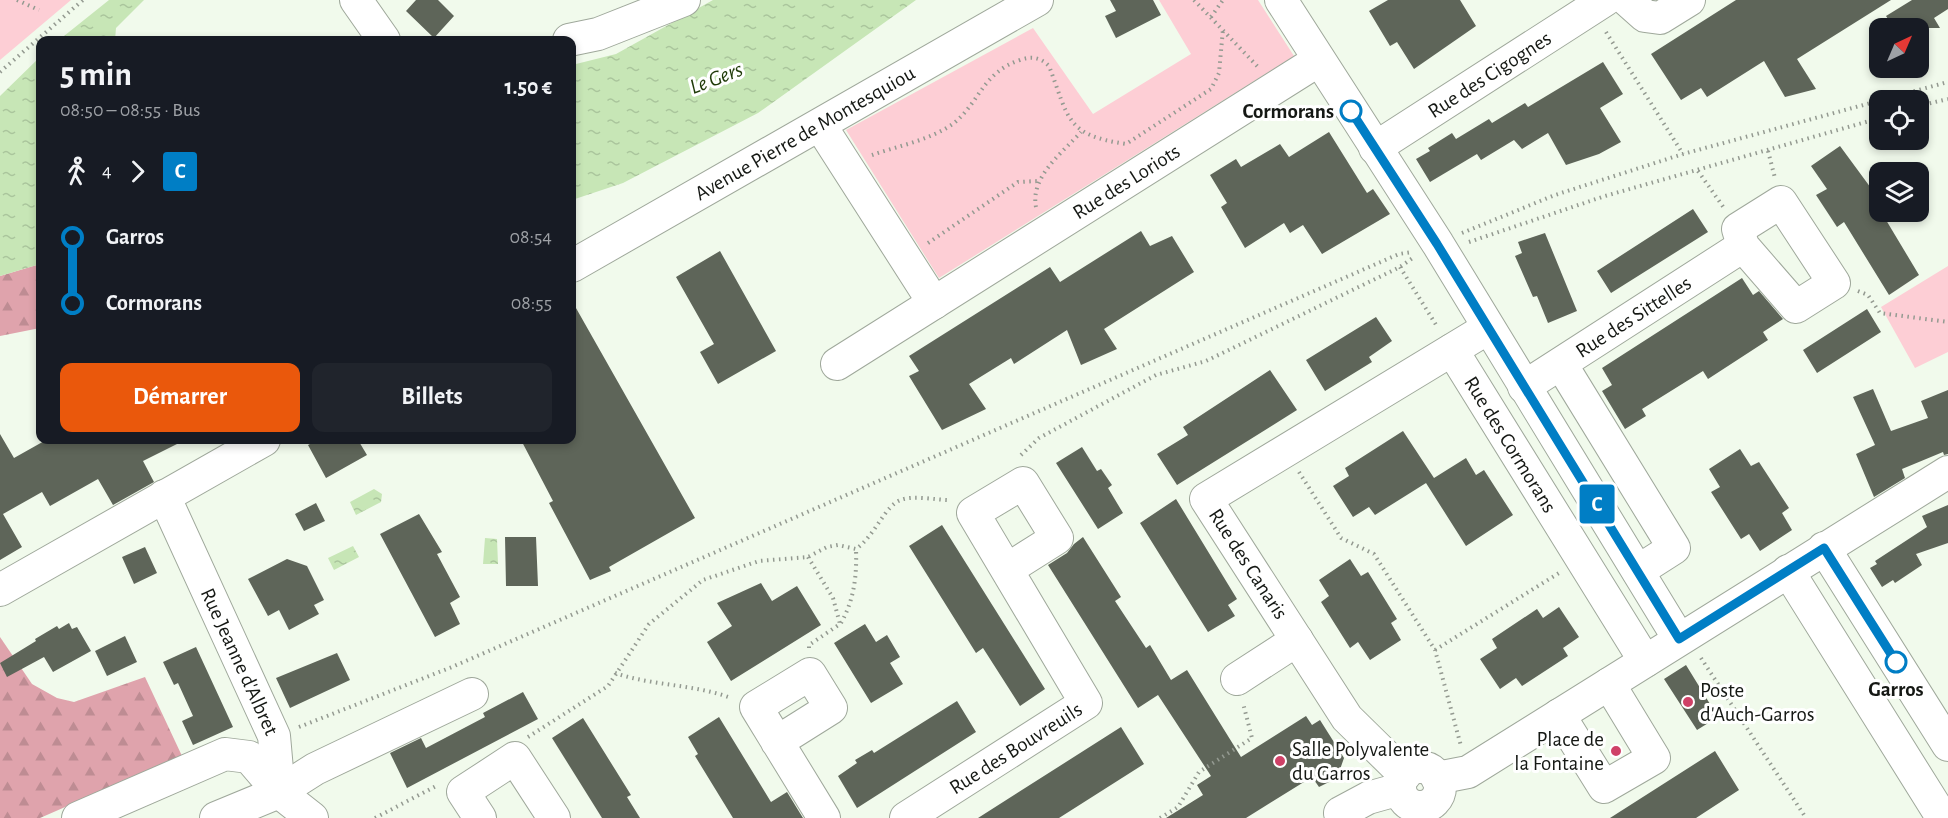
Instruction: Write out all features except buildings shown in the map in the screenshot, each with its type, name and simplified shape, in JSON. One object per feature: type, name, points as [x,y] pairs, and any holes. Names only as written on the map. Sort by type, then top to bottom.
[{"type":"street","points":[[356,0],[381,36]]},
{"type":"street","points":[[576,39],[598,34],[684,0]]},
{"type":"street","name":"Avenue Pierre de Montesquiou","points":[[576,264],[1038,0]]},
{"type":"street","name":"Rue des Cormorans","points":[[1281,0],[1488,328],[1638,572],[1683,637]]},
{"type":"street","points":[[1627,0],[1645,16],[1660,18],[1689,0]]},
{"type":"street","name":"Rue des Cigognes","points":[[1375,148],[1598,4]]},
{"type":"street","name":"Rue des Loriots","points":[[837,364],[1319,60]]},
{"type":"street","points":[[820,124],[934,303]]},
{"type":"street","name":"Rue des Sittelles","points":[[1524,387],[1561,364],[1741,237],[1781,202],[1834,283]]},
{"type":"street","points":[[1741,237],[1796,307],[1834,283]]},
{"type":"street","name":"Rue des Canaris","points":[[1402,782],[1347,718],[1206,499],[1488,328]]},
{"type":"street","name":"Rue des Cormorans","points":[[1452,350],[1645,661]]},
{"type":"street","points":[[1561,364],[1674,548],[1638,572]]},
{"type":"street","points":[[0,590],[257,444]]},
{"type":"street","points":[[1434,800],[1468,772],[1948,472]]},
{"type":"street","name":"Rue Jeanne d'Albret","points":[[164,496],[274,736],[279,792]]},
{"type":"street","points":[[1824,548],[1948,745]]},
{"type":"street","name":"Rue des Bouvreuils","points":[[906,818],[1086,703],[1008,568]]},
{"type":"street","points":[[1788,571],[1942,812]]},
{"type":"street","points":[[1237,679],[1297,640]]},
{"type":"street","points":[[777,741],[831,708],[810,674],[756,707],[824,818]]},
{"type":"street","points":[[1559,715],[1604,788],[1654,758],[1609,684]]},
{"type":"street","points":[[216,818],[279,792],[315,769],[472,694]]},
{"type":"street","points":[[78,818],[225,754],[249,758],[279,792],[312,818]]},
{"type":"street","points":[[480,818],[463,792],[515,758],[542,814]]},
{"type":"street","points":[[1343,818],[1340,813],[1402,782],[1418,768],[1432,772],[1434,800]]},
{"type":"path","points":[[17,0],[39,10]]},
{"type":"path","points":[[42,36],[83,0]]},
{"type":"path","points":[[1194,0],[1277,87]]},
{"type":"path","points":[[1211,17],[1223,0]]},
{"type":"path","points":[[1598,4],[1683,154]]},
{"type":"path","points":[[845,164],[933,134],[948,126],[954,122],[980,89],[1005,65],[1029,57],[1043,60],[1049,66],[1069,116],[1081,132],[1096,139],[1126,144],[1211,88],[1219,73],[1223,29]]},
{"type":"path","points":[[0,72],[36,41]]},
{"type":"path","points":[[1461,234],[1555,195],[1683,154],[1948,82]]},
{"type":"path","points":[[1929,103],[1948,99]]},
{"type":"path","points":[[1461,240],[1471,242],[1605,196],[1869,121]]},
{"type":"path","points":[[1041,236],[1034,195],[1038,181],[1081,132]]},
{"type":"path","points":[[1698,171],[1741,237]]},
{"type":"path","points":[[906,258],[1018,182],[1038,181]]},
{"type":"path","points":[[274,736],[452,667],[1399,254],[1421,251],[1400,267],[1206,361],[1156,375],[1039,438],[1017,460]]},
{"type":"path","points":[[1400,267],[1452,350]]},
{"type":"path","points":[[1834,283],[1868,295],[1880,313],[1948,322]]},
{"type":"path","points":[[1285,451],[1341,538],[1374,554],[1435,650],[1468,772]]},
{"type":"path","points":[[856,549],[878,529],[888,509],[901,499],[951,500],[960,496]]},
{"type":"path","points":[[515,758],[526,738],[608,686],[648,624],[703,580],[759,561],[808,557],[827,547],[838,545],[856,549]]},
{"type":"path","points":[[810,674],[809,645],[840,624],[850,606],[857,571],[856,549]]},
{"type":"path","points":[[808,557],[833,598],[840,624]]},
{"type":"path","points":[[1435,650],[1582,559]]},
{"type":"path","points":[[1683,637],[1806,818]]},
{"type":"path","points":[[615,674],[639,681],[717,693],[756,707]]},
{"type":"path","points":[[1160,818],[1178,807],[1199,772],[1252,738],[1237,679]]},
{"type":"path","points":[[375,818],[438,785],[463,792]]},
{"type":"shaded area","points":[[0,0],[71,0],[0,60]]},
{"type":"shaded area","points":[[1159,0],[1258,0],[1294,56],[939,278],[846,130],[1033,28],[1093,114],[1191,54]]},
{"type":"shaded area","points":[[1948,266],[1948,352],[1915,368],[1881,307]]},
{"type":"green space","points":[[36,265],[36,329],[0,336],[0,276]]},
{"type":"green space","points":[[0,637],[32,684],[57,698],[74,702],[145,677],[182,756],[40,818],[0,818]]},
{"type":"water","points":[[109,0],[144,0],[116,28],[115,36],[64,36]]},
{"type":"water","name":"Le Gers","points":[[713,0],[916,0],[758,113],[623,183],[576,199],[576,64],[616,54]]},
{"type":"water","points":[[36,61],[36,265],[0,276],[0,96]]},
{"type":"water","points":[[374,489],[382,494],[381,502],[356,515],[350,502]]},
{"type":"water","points":[[485,538],[497,539],[498,564],[483,564]]},
{"type":"water","points":[[353,546],[359,557],[334,570],[328,558]]},
{"type":"bus line","name":"C","points":[[1351,111],[1437,244],[1679,639],[1824,548],[1896,662]]},
{"type":"place","name":"Cormorans","points":[[1351,111]]},
{"type":"place","name":"Garros","points":[[1896,662]]},
{"type":"place","name":"Poste d'Auch-Garros","points":[[1688,702]]},
{"type":"place","name":"Place de la Fontaine","points":[[1616,751]]},
{"type":"place","name":"Salle Polyvalente du Garros","points":[[1280,761]]}]
